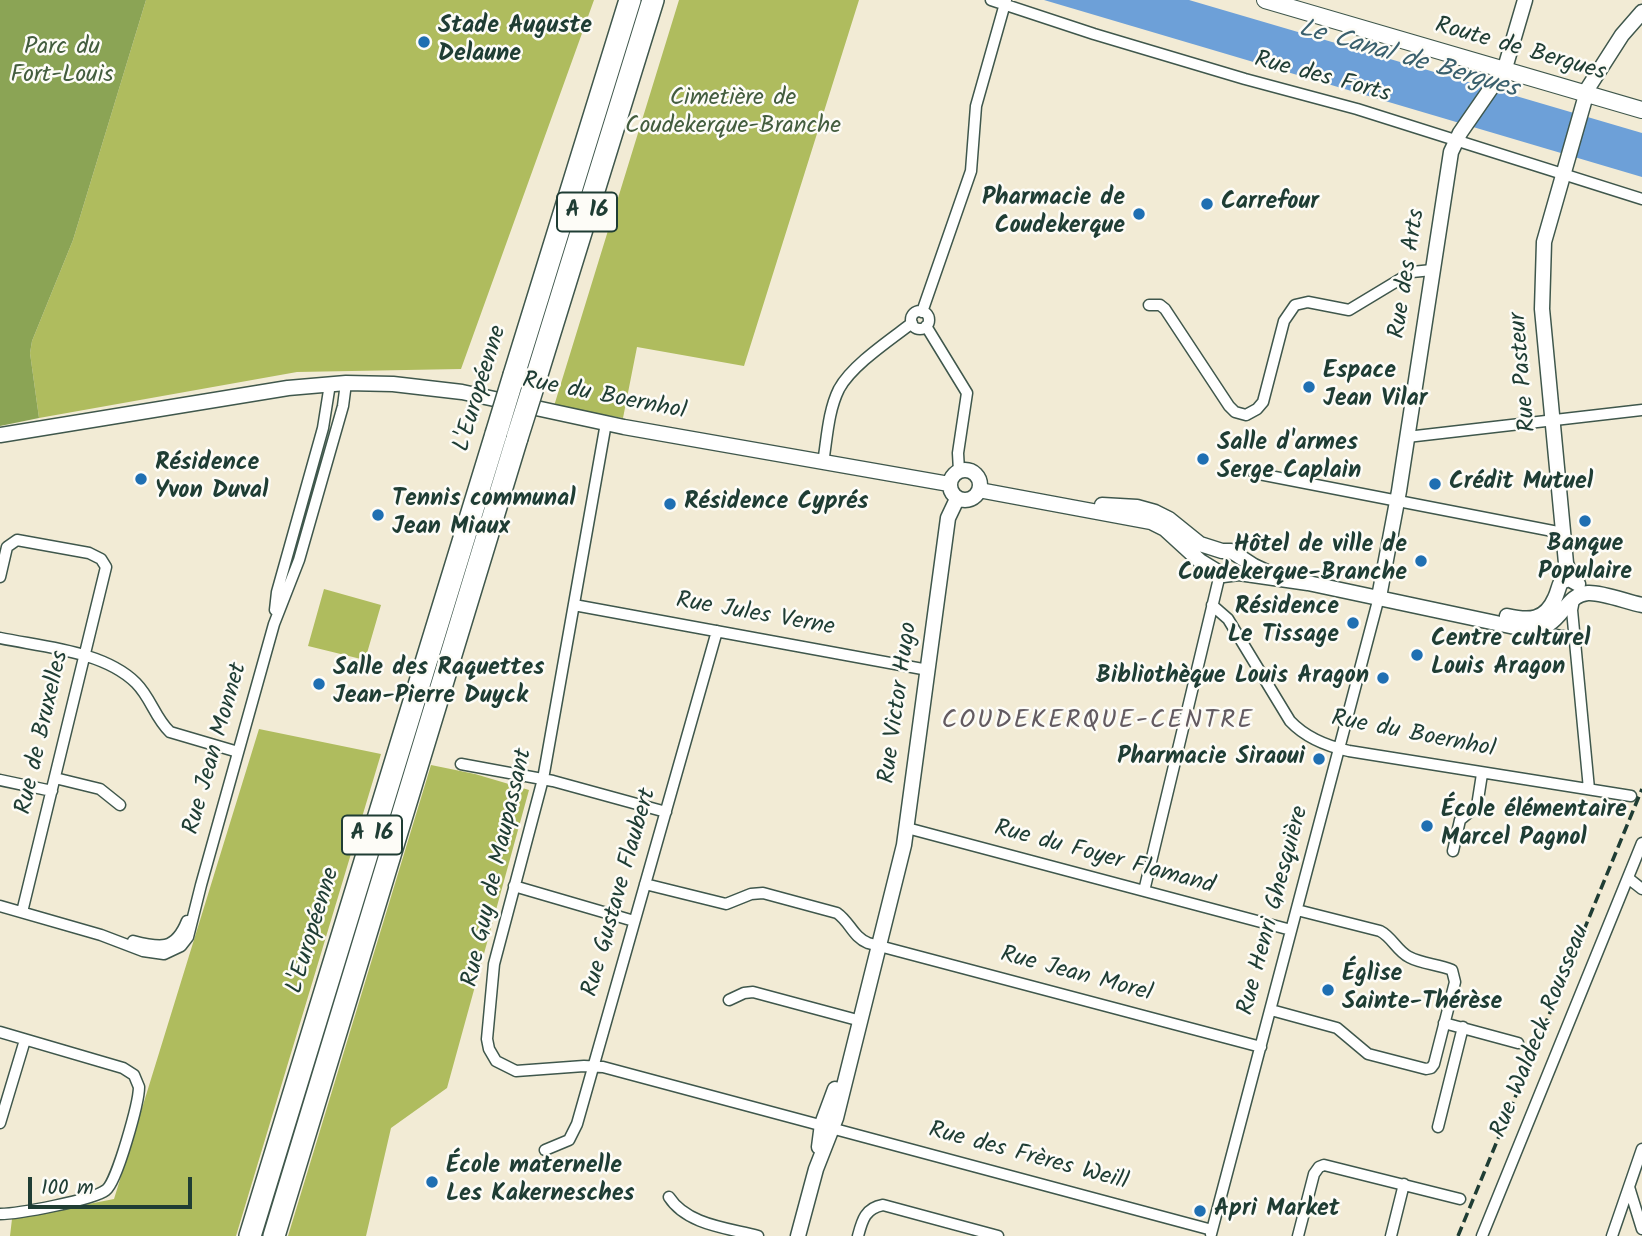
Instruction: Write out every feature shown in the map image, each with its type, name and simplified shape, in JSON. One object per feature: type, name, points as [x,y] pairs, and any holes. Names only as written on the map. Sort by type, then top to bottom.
[{"type":"highway","points":[[586,137],[620,0]]},
{"type":"highway","name":"L'Européenne","points":[[250,1236],[630,0]]},
{"type":"highway","name":"L'Européenne","points":[[274,1236],[653,0]]},
{"type":"main road","name":"Route de Bergues","points":[[1265,0],[1505,68],[1584,100],[1642,110]]},
{"type":"street","name":"Rue des Forts","points":[[992,0],[1005,2],[1106,38],[1460,133],[1564,167],[1642,198]]},
{"type":"street","points":[[1460,133],[1505,68],[1525,0]]},
{"type":"street","points":[[922,312],[971,171],[976,106],[1005,2]]},
{"type":"street","name":"Rue Pasteur","points":[[1573,580],[1567,570],[1563,533],[1542,309],[1541,269],[1546,230],[1584,100],[1597,71],[1642,12]]},
{"type":"street","name":"Rue des Arts","points":[[1379,597],[1397,500],[1451,152],[1460,133]]},
{"type":"street","points":[[1149,305],[1166,309],[1231,408],[1240,414],[1259,407],[1264,399],[1285,317],[1292,307],[1302,302],[1349,310],[1412,272],[1432,270]]},
{"type":"street","points":[[823,463],[831,415],[841,385],[853,371],[912,323],[914,314],[922,312]]},
{"type":"street","points":[[922,312],[928,318],[926,326],[967,393],[957,456],[960,471]]},
{"type":"street","points":[[912,323],[919,329],[926,326]]},
{"type":"street","name":"Rue du Boernhol","points":[[0,435],[288,388],[346,383],[401,385],[450,390],[606,423],[949,484]]},
{"type":"street","name":"Rue Jean Monnet","points":[[22,912],[101,935],[170,948],[184,929],[201,885],[274,624],[299,560],[343,406],[346,383]]},
{"type":"street","name":"Rue Jean Monnet","points":[[274,624],[277,592],[323,428],[330,384]]},
{"type":"street","points":[[1407,437],[1642,410]]},
{"type":"street","name":"Rue Guy de Maupassant","points":[[606,423],[543,779],[492,973],[487,1039],[491,1053],[503,1067],[521,1072],[593,1066],[827,1126]]},
{"type":"street","points":[[968,470],[979,480],[979,490],[971,499],[965,501],[951,494],[949,484],[952,476],[960,471],[968,470]]},
{"type":"street","points":[[1254,473],[1563,533]]},
{"type":"street","points":[[979,490],[1143,520],[1158,525],[1200,561],[1224,573],[1308,583]]},
{"type":"street","name":"Rue Victor Hugo","points":[[798,1236],[887,914],[907,828],[948,518],[957,499]]},
{"type":"street","points":[[1046,502],[1126,506],[1150,510],[1169,519],[1198,543],[1230,551],[1264,571],[1396,603],[1575,638]]},
{"type":"street","name":"Rue de Bruxelles","points":[[0,577],[9,545],[20,540],[97,557],[105,564],[106,575],[83,656],[22,912]]},
{"type":"street","points":[[1222,551],[1214,559],[1214,566],[1224,573]]},
{"type":"street","points":[[1143,891],[1212,605],[1224,573],[1239,564],[1237,556]]},
{"type":"street","points":[[1379,597],[1395,594],[1527,620],[1542,616],[1552,604],[1561,582],[1573,580],[1642,597]]},
{"type":"street","points":[[1573,580],[1579,587],[1572,608],[1589,789]]},
{"type":"street","points":[[1558,592],[1563,600],[1589,593],[1642,605]]},
{"type":"street","name":"Rue Henri Ghesquière","points":[[1212,1233],[1379,597]]},
{"type":"street","points":[[1524,629],[1540,629],[1549,625],[1574,599]]},
{"type":"street","name":"Rue Jules Verne","points":[[574,605],[928,670]]},
{"type":"street","name":"Rue du Boernhol","points":[[1212,605],[1228,619],[1290,721],[1316,741],[1339,749],[1482,774],[1631,796]]},
{"type":"street","name":"Rue Gustave Flaubert","points":[[545,1150],[566,1142],[572,1135],[717,631]]},
{"type":"street","points":[[0,638],[83,656],[113,666],[146,694],[163,725],[173,733],[238,752]]},
{"type":"street","points":[[461,764],[543,779],[666,812]]},
{"type":"street","points":[[1453,851],[1460,820],[1477,806],[1482,774]]},
{"type":"street","points":[[55,778],[100,789],[120,805]]},
{"type":"street","points":[[0,780],[52,791]]},
{"type":"street","name":"Rue du Foyer Flamand","points":[[907,828],[1292,930]]},
{"type":"street","name":"Rue Waldeck Rousseau","points":[[1482,1236],[1642,843]]},
{"type":"street","points":[[1628,878],[1642,889]]},
{"type":"street","points":[[645,884],[726,904],[764,892],[837,913],[859,938],[878,946]]},
{"type":"street","points":[[514,886],[634,921]]},
{"type":"street","points":[[0,906],[22,912]]},
{"type":"street","points":[[1271,1010],[1344,1031],[1365,1053],[1426,1069],[1434,1064],[1455,982],[1452,970],[1408,957],[1393,940],[1380,931],[1297,910]]},
{"type":"street","name":"Rue Jean Morel","points":[[878,946],[1261,1047]]},
{"type":"street","points":[[729,1000],[753,992],[857,1020]]},
{"type":"street","points":[[1444,1023],[1518,1043]]},
{"type":"street","points":[[1438,1127],[1463,1027]]},
{"type":"street","points":[[0,1032],[123,1068],[134,1076],[138,1083],[138,1097],[116,1174],[107,1189],[95,1195],[17,1213],[0,1214]]},
{"type":"street","points":[[0,1123],[25,1040]]},
{"type":"street","name":"Rue des Frères Weill","points":[[827,1126],[1212,1233]]},
{"type":"street","points":[[1612,1236],[1642,1149]]},
{"type":"street","points":[[1298,1236],[1314,1174],[1319,1167],[1334,1166],[1460,1199]]},
{"type":"street","points":[[1391,1236],[1404,1184]]},
{"type":"street","points":[[1629,1187],[1642,1229]]},
{"type":"street","points":[[669,1197],[680,1210],[693,1218],[758,1236]]},
{"type":"street","points":[[858,1236],[865,1215],[875,1207],[883,1205],[998,1236]]},
{"type":"green space","name":"Parc du Fort-Louis","points":[[0,0],[146,0],[73,240],[32,341],[30,353],[39,418],[0,426]]},
{"type":"green space","points":[[146,0],[594,0],[461,369],[297,372],[39,418],[30,353],[32,341],[73,240]]},
{"type":"green space","name":"Cimetière de Coudekerque-Branche","points":[[679,0],[859,0],[744,366],[637,347],[623,418],[554,406]]},
{"type":"green space","points":[[324,589],[381,605],[365,660],[308,646]]},
{"type":"green space","points":[[259,729],[381,754],[236,1236],[10,1236],[12,1219],[114,1199]]},
{"type":"green space","points":[[431,765],[475,774],[529,790],[447,1088],[391,1128],[366,1236],[288,1236]]},
{"type":"water","points":[[1044,0],[1189,0],[1642,133],[1642,177]]},
{"type":"railway","points":[[1458,1236],[1642,789]]},
{"type":"place","name":"Stade Auguste Delaune","points":[[424,42]]},
{"type":"place","name":"Carrefour","points":[[1207,204]]},
{"type":"place","name":"Pharmacie de Coudekerque","points":[[1139,214]]},
{"type":"place","name":"Espace Jean Vilar","points":[[1309,387]]},
{"type":"place","name":"Salle d'armes Serge Caplain","points":[[1203,459]]},
{"type":"place","name":"Résidence Yvon Duval","points":[[141,479]]},
{"type":"place","name":"Crédit Mutuel","points":[[1435,484]]},
{"type":"place","name":"Résidence Cyprés","points":[[670,504]]},
{"type":"place","name":"Tennis communal Jean Miaux","points":[[378,515]]},
{"type":"place","name":"Banque Populaire","points":[[1585,521]]},
{"type":"place","name":"Hôtel de ville de Coudekerque-Branche","points":[[1421,561]]},
{"type":"place","name":"Résidence Le Tissage","points":[[1353,623]]},
{"type":"place","name":"Centre culturel Louis Aragon","points":[[1417,655]]},
{"type":"place","name":"Bibliothèque Louis Aragon","points":[[1383,678]]},
{"type":"place","name":"Salle des Raquettes Jean-Pierre Duyck","points":[[319,684]]},
{"type":"place","name":"Pharmacie Siraoui","points":[[1319,759]]},
{"type":"place","name":"École élémentaire Marcel Pagnol","points":[[1427,826]]},
{"type":"place","name":"Église Sainte-Thérèse","points":[[1328,990]]},
{"type":"place","name":"École maternelle Les Kakernesches","points":[[432,1182]]},
{"type":"place","name":"Apri Market","points":[[1200,1211]]},
{"type":"district","name":"COUDEKERQUE-CENTRE","points":[[1098,723]]},
{"type":"water label","name":"Le Canal de Bergues","points":[[1408,61]]}]
